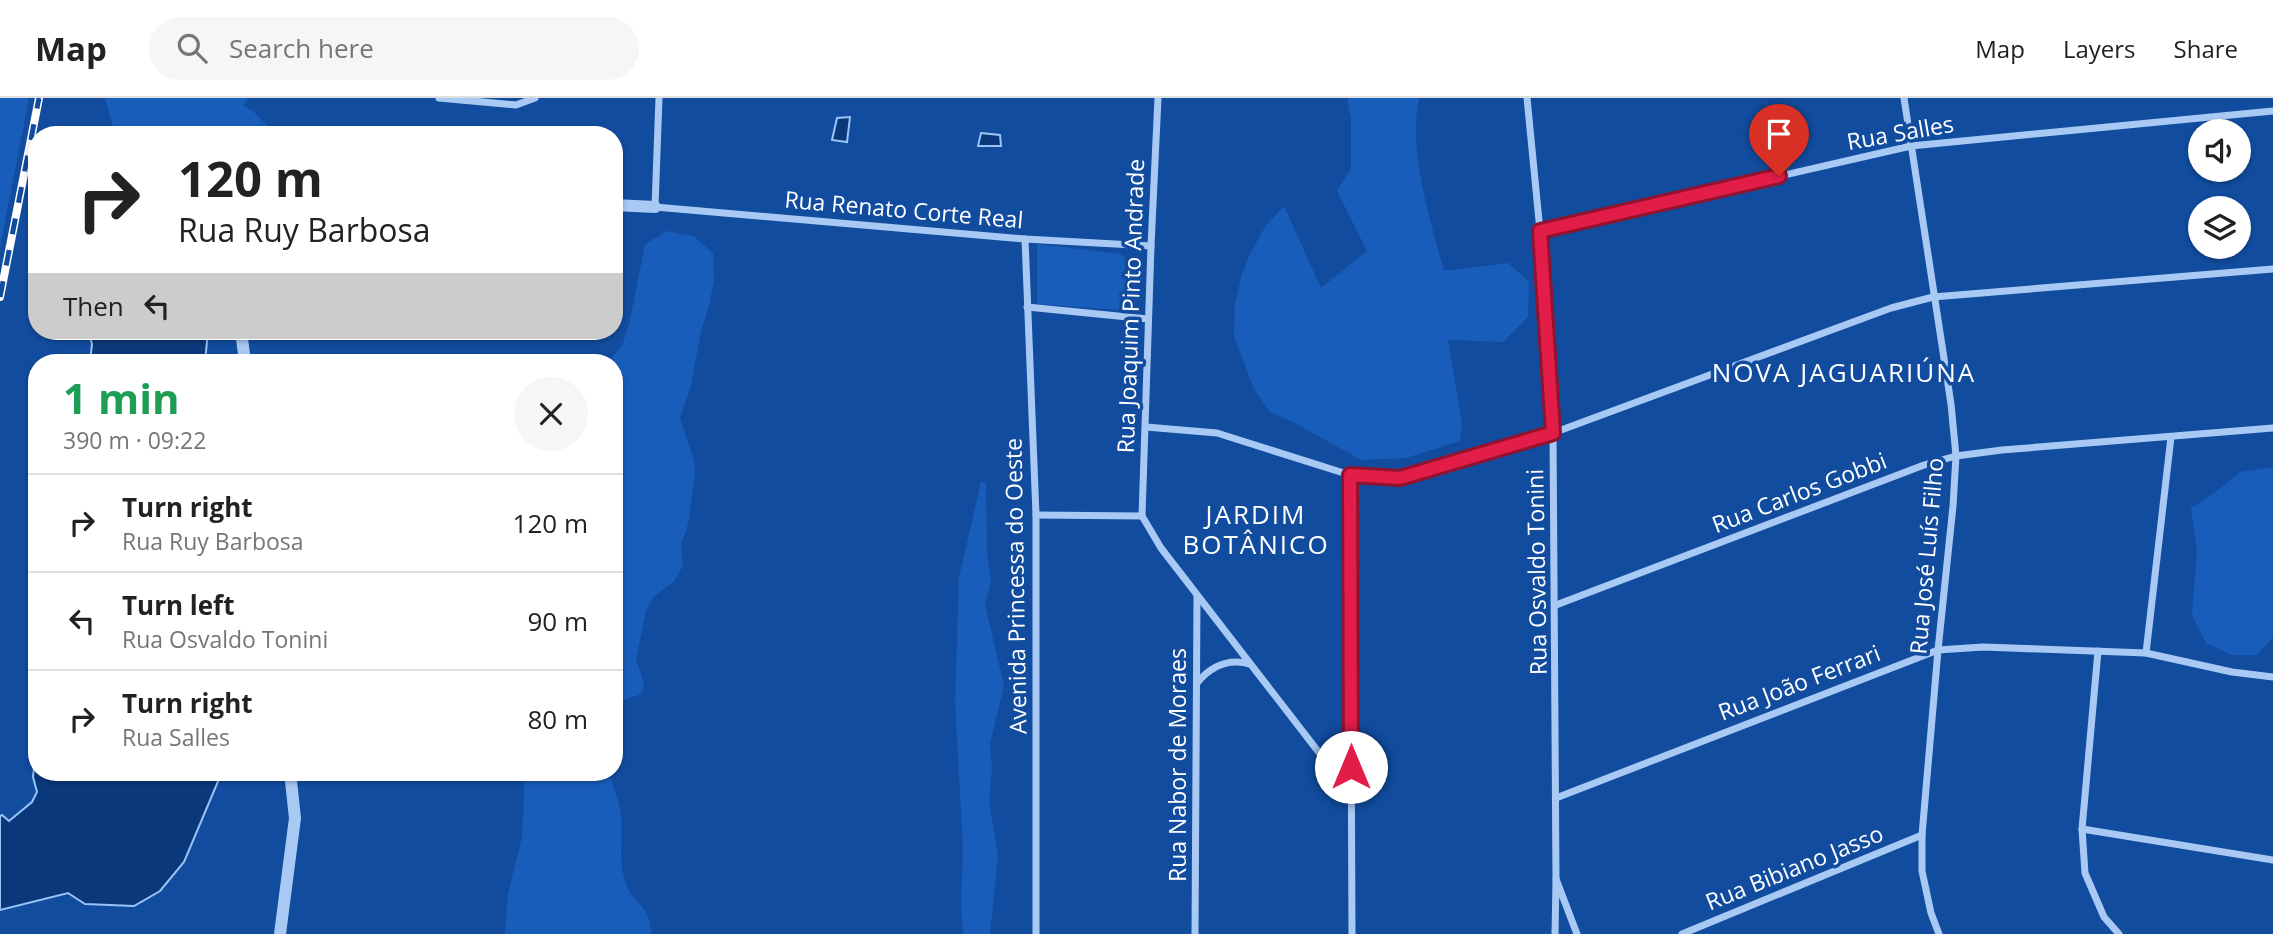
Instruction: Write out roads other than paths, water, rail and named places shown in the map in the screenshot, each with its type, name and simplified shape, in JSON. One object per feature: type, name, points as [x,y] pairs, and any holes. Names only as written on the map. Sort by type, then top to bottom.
[{"type":"street","points":[[439,98],[516,104],[535,98]]},
{"type":"street","points":[[623,205],[655,207],[659,98]]},
{"type":"street","name":"Rua Joaquim Pinto Andrade","points":[[1142,516],[1158,98]]},
{"type":"street","name":"Rua Osvaldo Tonini","points":[[1527,98],[1540,231],[1553,433],[1556,605],[1555,934]]},
{"type":"street","name":"Rua José Luís Filho","points":[[1904,98],[1951,404],[1956,456],[1954,506],[1922,835],[1922,871],[1931,913],[1939,934]]},
{"type":"street","name":"Rua Salles","points":[[1540,231],[1911,146],[2273,111]]},
{"type":"street","name":"Rua Renato Corte Real","points":[[655,207],[1024,239],[1151,246]]},
{"type":"street","name":"Avenida Princessa do Oeste","points":[[1024,239],[1036,515],[1036,934]]},
{"type":"street","points":[[1146,427],[1217,433],[1350,475],[1400,478],[1553,433],[1891,308],[1933,297],[2273,269]]},
{"type":"street","points":[[1027,307],[1148,319]]},
{"type":"street","name":"Rua Carlos Gobbi","points":[[1556,605],[1911,470],[1956,456],[2273,428]]},
{"type":"street","points":[[2146,653],[2171,437]]},
{"type":"street","points":[[1350,475],[1352,934]]},
{"type":"street","points":[[1036,515],[1142,516],[1161,548],[1352,794]]},
{"type":"street","name":"Rua Nabor de Moraes","points":[[1195,934],[1197,595]]},
{"type":"street","name":"Rua João Ferrari","points":[[1556,798],[1938,650],[1983,647],[2146,653],[2232,672],[2273,677]]},
{"type":"street","points":[[2098,651],[2082,828],[2085,873],[2104,917],[2119,934]]},
{"type":"street","points":[[1197,683],[1206,671],[1225,663],[1238,661],[1250,664]]},
{"type":"street","points":[[280,934],[295,818],[291,781]]},
{"type":"street","points":[[2082,828],[2273,860]]},
{"type":"street","name":"Rua Bibiano Jasso","points":[[1682,934],[1922,835]]},
{"type":"street","name":"Rua Osvaldo Tonini","points":[[1556,879],[1577,934]]},
{"type":"railway","points":[[34,126],[39,98]]},
{"type":"railway","points":[[0,297],[28,154]]},
{"type":"district","name":"NOVA JAGUARIÚNA","points":[[1844,372]]},
{"type":"district","name":"JARDIM BOTÂNICO","points":[[1256,529]]}]
